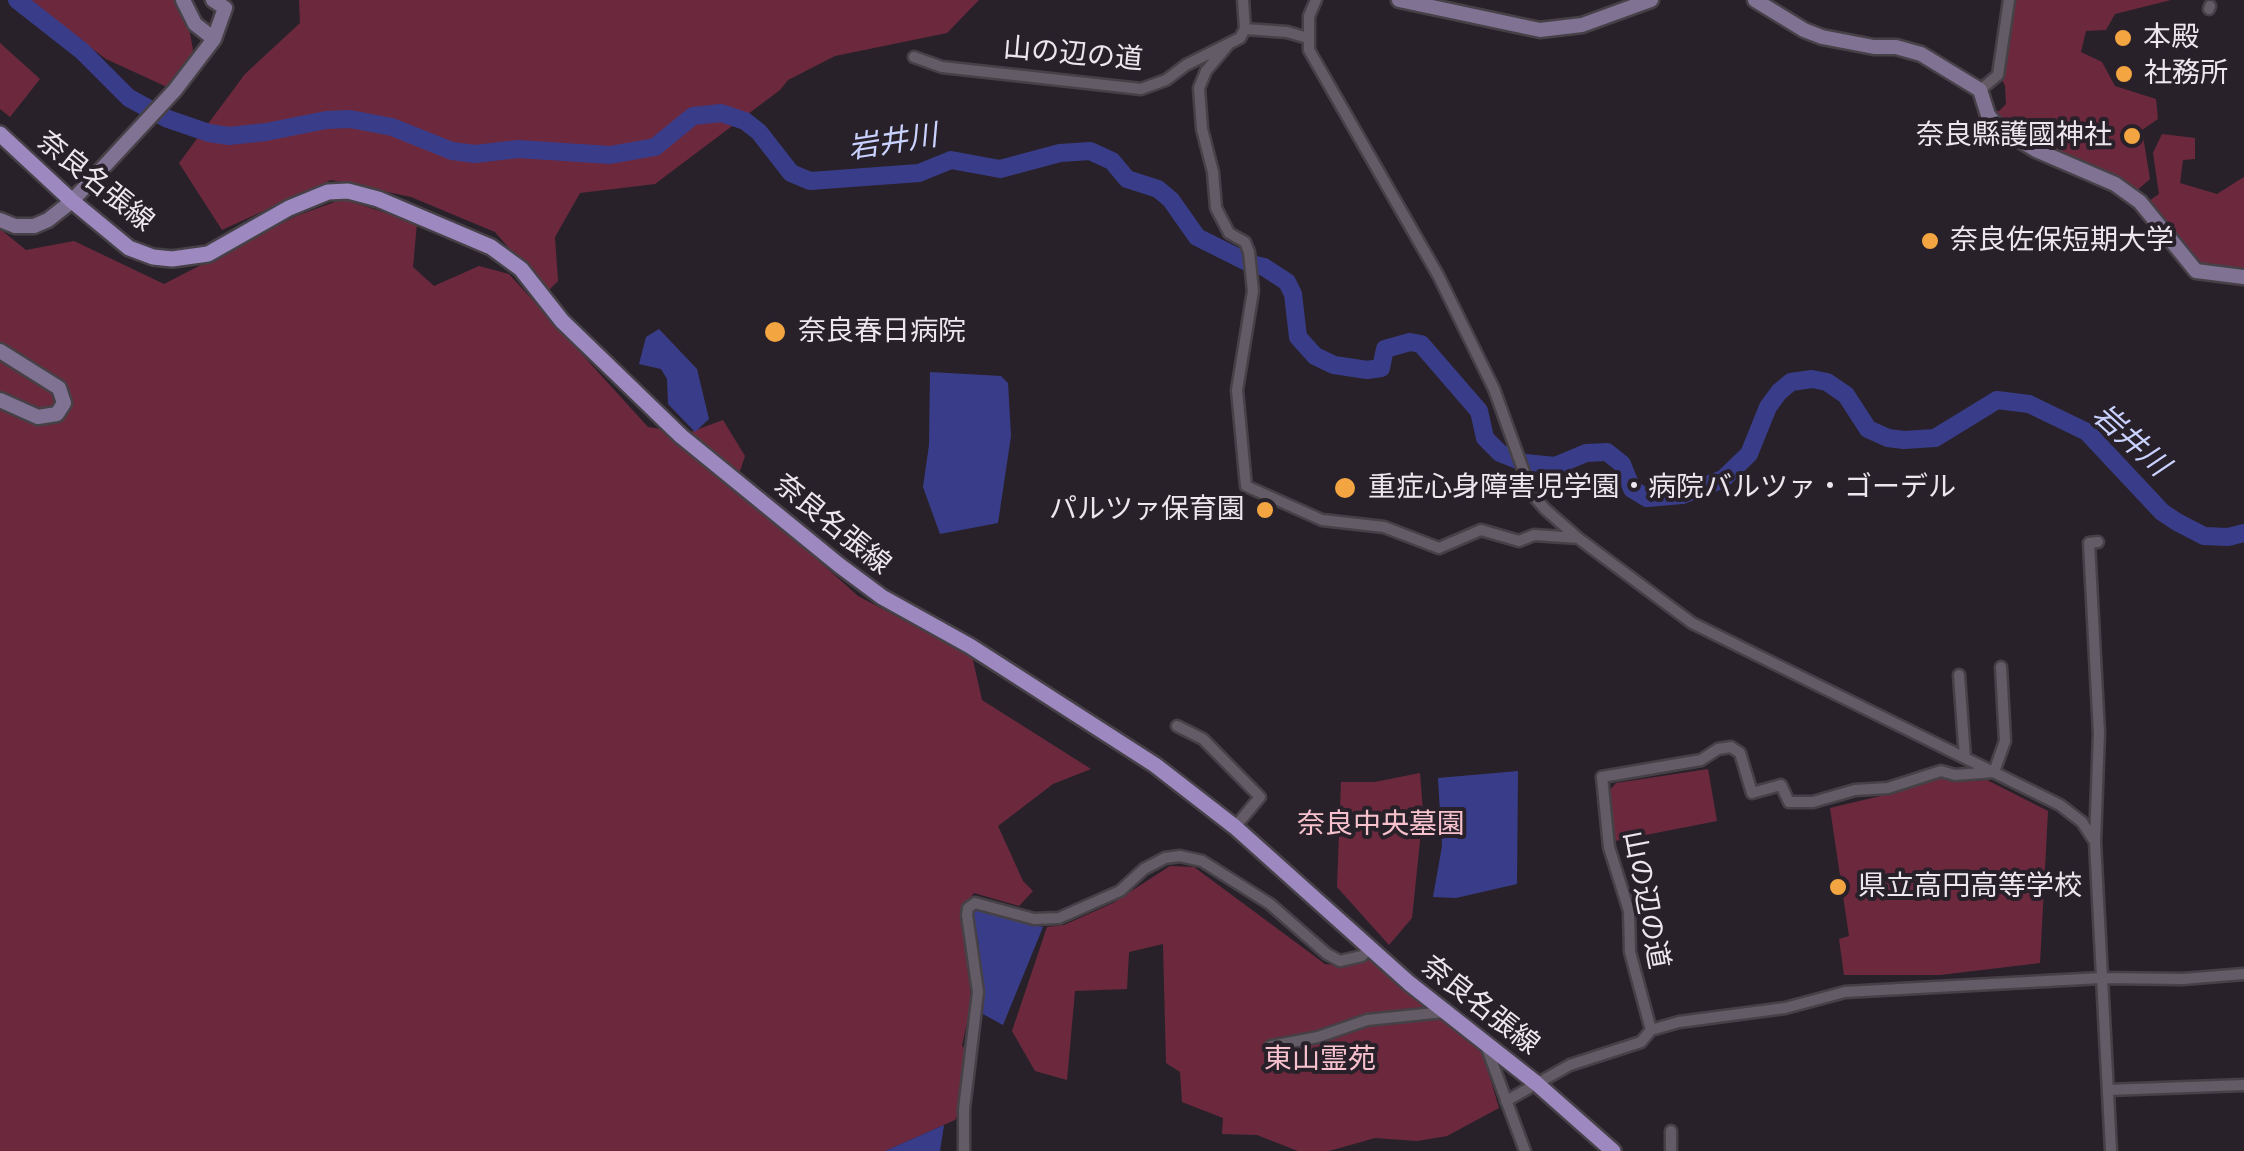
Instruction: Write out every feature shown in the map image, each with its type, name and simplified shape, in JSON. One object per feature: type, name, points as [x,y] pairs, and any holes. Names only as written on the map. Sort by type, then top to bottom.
[{"type":"main road","name":"奈良名張線","points":[[0,134],[130,248],[153,257],[172,259],[208,254],[289,208],[328,192],[348,191],[378,199],[491,247],[520,269],[562,320],[681,436],[839,566],[882,597],[970,646],[1155,765],[1234,827],[1369,948],[1536,1083],[1613,1151]]},
{"type":"street","points":[[183,0],[194,24],[214,39]]},
{"type":"street","points":[[0,220],[15,226],[34,226],[72,201],[175,90],[214,39],[225,8],[214,0]]},
{"type":"street","points":[[1243,0],[1244,29],[1240,38],[1228,45],[1206,71],[1199,88],[1216,208],[1230,233],[1245,242],[1254,290],[1237,390],[1246,486],[1322,520],[1384,526],[1439,548],[1482,530],[1519,541],[1534,534],[1578,538]]},
{"type":"street","points":[[1316,0],[1309,16],[1308,50],[1438,274],[1494,389],[1532,494],[1578,538],[1692,622],[2060,805],[2082,822],[2095,842]]},
{"type":"street","points":[[1405,1],[1440,4],[1540,30],[1582,25],[1652,0]]},
{"type":"street","points":[[1755,0],[1822,38],[1874,48],[1896,46],[1921,54],[1980,90],[1988,114],[1998,128],[2036,150],[2115,184],[2140,202],[2196,271],[2244,277]]},
{"type":"street","points":[[1980,90],[1998,75],[2009,0]]},
{"type":"street","points":[[1244,29],[1287,32],[1308,38]]},
{"type":"street","name":"山の辺の道","points":[[914,57],[942,67],[1141,89],[1166,80],[1228,45]]},
{"type":"street","points":[[0,351],[60,388],[64,403],[56,414],[38,417],[0,400]]},
{"type":"street","points":[[2098,542],[2089,542],[2099,734],[2095,842],[2111,1151]]},
{"type":"street","points":[[1994,772],[2005,741],[2001,667]]},
{"type":"street","points":[[1960,674],[1965,758]]},
{"type":"street","points":[[1177,726],[1204,739],[1260,798],[1234,827]]},
{"type":"street","name":"山の辺の道","points":[[1650,1030],[1630,952],[1629,911],[1609,847],[1602,778],[1701,760],[1718,749],[1731,748],[1740,753],[1752,793],[1781,785],[1788,802],[1813,802],[1855,790],[1888,788],[1941,770],[1955,775],[1994,772]]},
{"type":"street","points":[[964,1151],[964,1109],[978,992],[967,915],[968,908],[975,903],[1034,919],[1060,918],[1120,891],[1144,869],[1164,858],[1180,856],[1202,862],[1270,904],[1340,961],[1362,956],[1369,948]]},
{"type":"street","points":[[1506,1101],[1570,1064],[1641,1042],[1650,1030],[1679,1022],[1785,1008],[1844,992],[2244,974]]},
{"type":"street","points":[[1271,1046],[1318,1038],[1367,1020],[1446,1012]]},
{"type":"street","points":[[1485,1042],[1525,1151]]},
{"type":"street","points":[[2108,1090],[2244,1085]]},
{"type":"street","points":[[1671,1131],[1672,1151]]},
{"type":"green space","points":[[26,0],[177,0],[193,50],[188,65],[167,87],[106,59]]},
{"type":"green space","points":[[299,0],[979,0],[947,33],[835,56],[788,80],[655,184],[580,193],[555,237],[558,281],[547,292],[495,232],[411,197],[331,180],[222,230],[179,163],[245,74],[300,23]]},
{"type":"green space","points":[[2013,0],[2171,0],[2115,14],[2106,30],[2086,31],[2081,52],[2102,62],[2115,86],[2156,99],[2158,119],[2142,130],[2150,179],[2135,192],[1999,126],[1990,111],[1999,111],[2006,104],[2001,77]]},
{"type":"green space","points":[[0,43],[40,79],[10,117],[0,109]]},
{"type":"green space","points":[[2162,134],[2195,138],[2195,159],[2183,160],[2180,183],[2217,194],[2244,177],[2244,272],[2195,266],[2149,201],[2159,194],[2153,153]]},
{"type":"green space","points":[[343,199],[417,223],[413,267],[434,286],[479,266],[509,274],[648,427],[688,433],[723,420],[745,456],[735,486],[858,596],[972,656],[982,700],[1091,769],[1053,784],[998,826],[1023,881],[1033,891],[1019,906],[974,893],[960,911],[970,978],[970,1008],[962,1046],[977,1059],[974,1084],[955,1120],[885,1151],[0,1151],[0,229],[26,250],[74,241],[164,284],[296,216]]},
{"type":"green space","points":[[1708,769],[1717,821],[1615,841],[1610,790],[1616,783]]},
{"type":"green space","name":"奈良中央墓園","points":[[1420,773],[1423,812],[1412,918],[1389,945],[1337,887],[1341,782],[1375,782]]},
{"type":"green space","points":[[1939,777],[1952,782],[1987,780],[2048,811],[2040,963],[1940,975],[1844,975],[1839,939],[1849,936],[1830,808]]},
{"type":"green space","name":"東山霊苑","points":[[1170,866],[1194,867],[1325,964],[1373,957],[1422,1003],[1481,1047],[1499,1108],[1447,1136],[1417,1141],[1375,1138],[1329,1151],[1298,1151],[1257,1135],[1222,1134],[1223,1118],[1182,1102],[1180,1072],[1166,1063],[1163,944],[1129,952],[1127,989],[1075,991],[1067,1080],[1035,1071],[1012,1031],[1047,927],[1064,925],[1113,903]]},
{"type":"shaded area","points":[[659,329],[697,369],[709,419],[695,432],[668,404],[667,379],[661,369],[639,364],[646,337]]},
{"type":"shaded area","points":[[930,372],[1001,376],[1008,383],[1011,436],[998,523],[940,534],[923,487],[929,445]]},
{"type":"shaded area","points":[[1518,771],[1517,884],[1456,898],[1433,897],[1442,846],[1438,778]]},
{"type":"shaded area","points":[[975,910],[1043,927],[1003,1025],[981,1013],[983,986],[972,913]]},
{"type":"shaded area","points":[[944,1125],[940,1151],[885,1151]]},
{"type":"waterway","name":"岩井川","points":[[17,0],[82,51],[129,98],[168,119],[229,136],[350,119],[392,127],[452,151],[475,154],[518,149],[610,155],[655,147],[693,116],[721,113],[745,121],[759,132],[791,173],[810,181],[919,173],[951,160],[1000,169],[1060,153],[1090,151],[1112,161],[1127,179],[1158,189],[1171,200],[1197,237],[1264,267],[1287,282],[1293,294],[1298,337],[1315,356],[1334,365],[1367,370],[1381,368],[1385,349],[1410,342],[1421,344],[1479,411],[1485,438],[1500,453],[1525,463],[1555,466],[1586,453],[1607,452],[1622,464],[1632,489],[1647,498],[1682,495],[1723,479],[1749,454],[1768,407],[1779,392],[1791,382],[1812,379],[1827,382],[1846,395],[1868,429],[1904,440],[1935,438],[1997,400],[2029,404],[2087,432],[2162,512],[2177,522],[2204,536],[2244,533]]},
{"type":"place","name":"本殿","points":[[2123,38]]},
{"type":"place","name":"社務所","points":[[2124,74]]},
{"type":"place","name":"奈良縣護國神社","points":[[2132,136]]},
{"type":"place","name":"奈良佐保短期大学","points":[[1930,241]]},
{"type":"place","name":"奈良春日病院","points":[[775,332]]},
{"type":"place","name":"重症心身障害児学園・病院バルツァ・ゴーデル","points":[[1345,488]]},
{"type":"place","name":"パルツァ保育園","points":[[1265,510]]},
{"type":"place","name":"県立高円高等学校","points":[[1838,887]]}]
